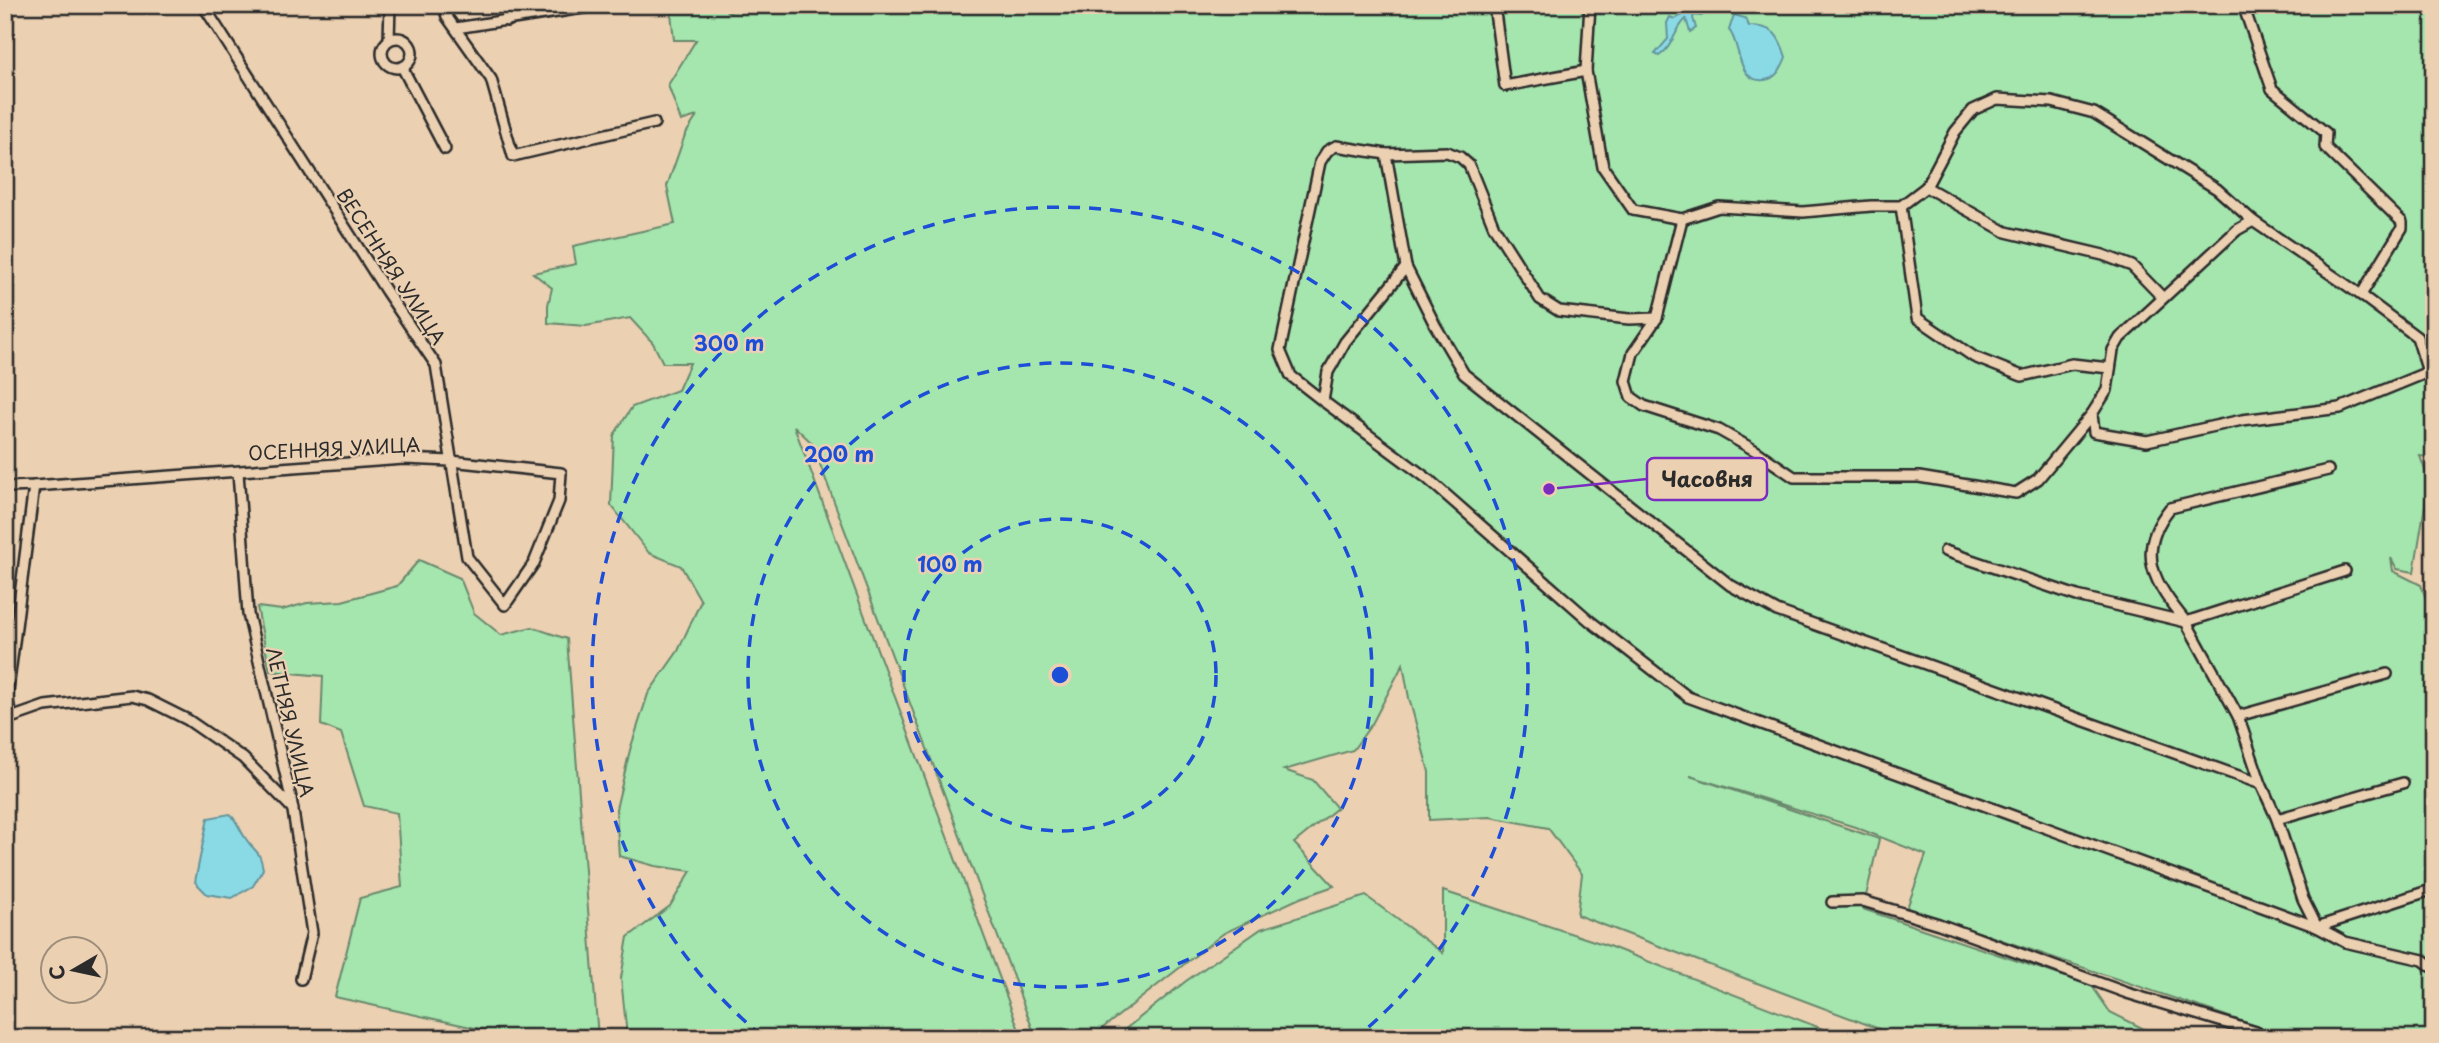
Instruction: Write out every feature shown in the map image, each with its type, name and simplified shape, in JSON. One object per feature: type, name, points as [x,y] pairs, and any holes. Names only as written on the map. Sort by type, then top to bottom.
[{"type":"street","name":"ВЕСЕННЯЯ УЛИЦА","points":[[203,5],[436,365],[467,557],[505,605]]},
{"type":"street","points":[[388,40],[403,39],[410,46],[411,55],[402,66],[393,67],[384,62],[382,47],[388,40],[390,5]]},
{"type":"street","points":[[444,5],[447,17],[491,79],[513,156],[654,123]]},
{"type":"street","points":[[507,21],[508,5]]},
{"type":"street","points":[[456,28],[602,5]]},
{"type":"street","points":[[1494,5],[1505,86],[1586,71]]},
{"type":"street","points":[[1590,5],[1586,71],[1603,167],[1633,209],[1682,219],[1719,207],[1803,212],[1901,206],[1926,187],[1955,132],[1973,110],[1997,99],[2052,102],[2094,113],[2217,189],[2253,221],[2417,337],[2431,375],[2340,408],[2242,420],[2147,441],[2094,432],[2092,414]]},
{"type":"street","points":[[2243,5],[2272,89],[2326,133],[2325,148],[2402,222],[2402,228],[2361,295]]},
{"type":"street","points":[[402,66],[444,149]]},
{"type":"street","points":[[1657,318],[1629,319],[1559,311],[1540,299],[1494,227],[1469,165],[1460,157],[1447,152],[1386,154],[1336,146],[1327,151],[1320,162],[1280,350],[1291,376],[1428,479],[1590,621],[1688,697],[2317,927],[2345,942],[2423,960],[2434,968]]},
{"type":"street","points":[[1386,154],[1406,267],[1435,325],[1464,374],[1730,585],[1777,611],[2261,784]]},
{"type":"street","points":[[1926,187],[2006,232],[2103,255],[2132,266],[2163,298]]},
{"type":"street","points":[[1901,206],[1917,318],[1974,357],[2022,376],[2072,364],[2110,368]]},
{"type":"street","points":[[1682,219],[1657,318],[1633,353],[1626,381],[1631,397],[1644,407],[1719,430],[1794,477],[1919,477],[2016,493],[2038,479],[2092,414],[2107,390],[2113,350],[2120,338],[2237,230],[2253,221]]},
{"type":"street","points":[[1323,401],[1328,372],[1345,342],[1406,267]]},
{"type":"street","name":"ОСЕННЯЯ УЛИЦА","points":[[5,484],[10,487],[34,486],[404,459],[451,461],[561,473],[559,501],[534,564],[505,605]]},
{"type":"street","points":[[2317,927],[2303,899],[2277,819],[2261,784],[2238,716],[2186,622],[2163,593],[2152,569],[2153,542],[2161,520],[2170,508],[2329,470]]},
{"type":"street","name":"ЛЕТНЯЯ УЛИЦА","points":[[239,472],[248,614],[293,809],[312,933],[300,979]]},
{"type":"street","points":[[34,486],[7,697],[8,719],[45,706],[132,696],[148,700],[188,720],[243,758],[293,809]]},
{"type":"street","points":[[1945,551],[2077,596],[2186,622],[2345,571]]},
{"type":"street","points":[[2238,716],[2387,674]]},
{"type":"street","points":[[2277,819],[2403,783]]},
{"type":"street","points":[[2317,927],[2434,889]]},
{"type":"street","points":[[1832,902],[1863,901],[1939,925],[2127,993],[2256,1032],[2265,1038]]},
{"type":"green space","points":[[691,5],[725,5],[727,12],[765,5],[2434,5],[2434,458],[2420,456],[2429,481],[2414,572],[2397,569],[2391,558],[2393,571],[2421,585],[2434,621],[2434,1038],[2281,1038],[2265,1029],[1907,908],[1926,855],[1855,827],[1690,776],[1879,839],[1863,909],[2092,986],[2110,1012],[2162,1038],[1903,1038],[1577,915],[1582,874],[1548,828],[1490,817],[1429,820],[1429,772],[1409,698],[1403,664],[1373,722],[1353,750],[1284,770],[1313,780],[1337,808],[1294,843],[1334,886],[1300,898],[1224,933],[1090,1038],[1036,1038],[812,443],[794,426],[1022,1038],[630,1038],[627,1036],[621,978],[628,937],[670,906],[691,871],[655,866],[619,856],[616,809],[630,750],[648,694],[678,651],[701,601],[681,566],[649,553],[611,505],[614,435],[632,407],[678,390],[690,363],[663,363],[653,343],[630,318],[586,326],[548,323],[552,288],[533,273],[576,264],[573,246],[675,224],[667,186],[685,135],[697,116],[681,121],[668,85],[696,40],[674,40],[671,13]]},
{"type":"green space","points":[[419,560],[460,578],[474,613],[501,635],[532,627],[567,639],[598,1038],[493,1038],[484,1030],[335,997],[360,898],[402,887],[397,813],[364,806],[341,733],[321,725],[323,676],[270,671],[257,607],[282,610],[307,603],[342,601],[397,586]]},
{"type":"green space","points":[[1443,891],[1606,945],[1846,1038],[1114,1038],[1186,981],[1261,929],[1366,896],[1443,953]]},
{"type":"water","points":[[1702,5],[1720,5],[1701,16],[1694,15],[1696,28],[1690,32],[1686,19],[1664,52],[1659,56],[1655,54],[1668,39],[1667,23],[1670,17],[1675,19]]},
{"type":"water","points":[[1734,15],[1745,18],[1749,26],[1770,30],[1778,38],[1786,57],[1776,75],[1764,80],[1748,75],[1729,30]]},
{"type":"water","points":[[230,814],[258,854],[263,869],[253,886],[232,898],[207,894],[195,882],[208,818]]},
{"type":"place","name":"Часовня","points":[[1549,489]]}]
